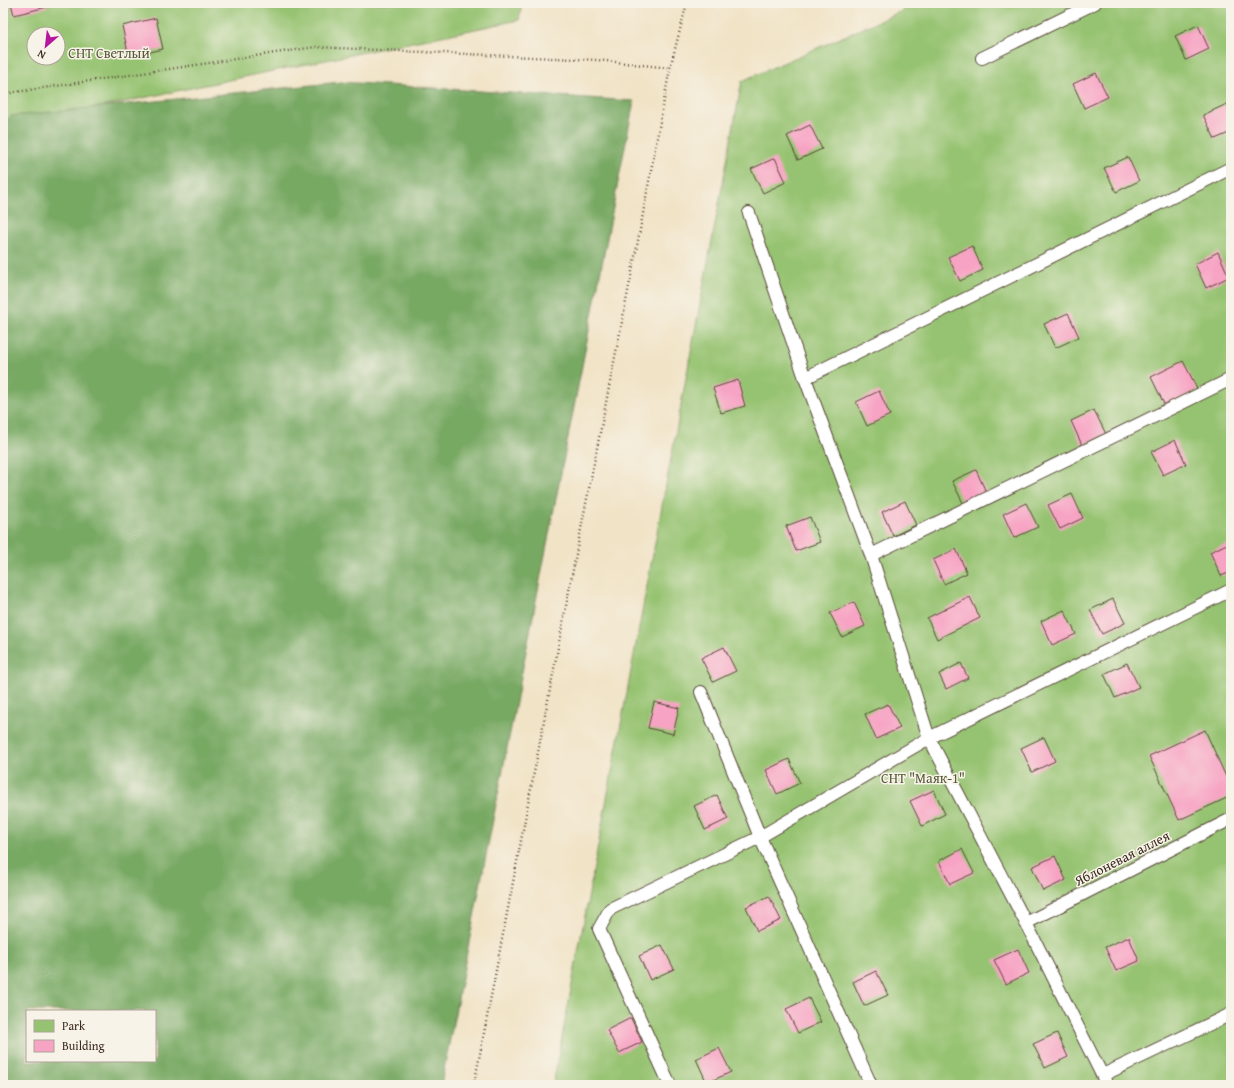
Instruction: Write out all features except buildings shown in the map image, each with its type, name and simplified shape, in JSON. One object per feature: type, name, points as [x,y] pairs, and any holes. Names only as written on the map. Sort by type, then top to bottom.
[{"type":"lane","points":[[982,58],[1095,3]]},
{"type":"lane","points":[[805,378],[1231,168]]},
{"type":"lane","points":[[749,213],[805,378],[871,555],[929,738],[1026,923],[1105,1080],[1231,1014]]},
{"type":"lane","points":[[871,555],[1231,379]]},
{"type":"lane","points":[[670,1085],[599,929],[610,909],[760,837],[929,738],[1231,590]]},
{"type":"lane","points":[[701,692],[760,837],[871,1085]]},
{"type":"lane","name":"Яблоневая аллея","points":[[1026,923],[1231,819]]},
{"type":"path","points":[[474,1085],[670,68],[687,3]]},
{"type":"path","points":[[3,94],[315,47],[597,60],[670,68]]},
{"type":"green space","name":"СНТ Светлый","points":[[3,3],[522,3],[519,20],[3,127]]},
{"type":"green space","name":"СНТ \"Маяк-1\"","points":[[920,3],[1231,3],[1231,1085],[553,1085],[742,81]]},
{"type":"green space","points":[[341,82],[634,101],[441,1085],[3,1085],[3,127],[11,116]]}]
